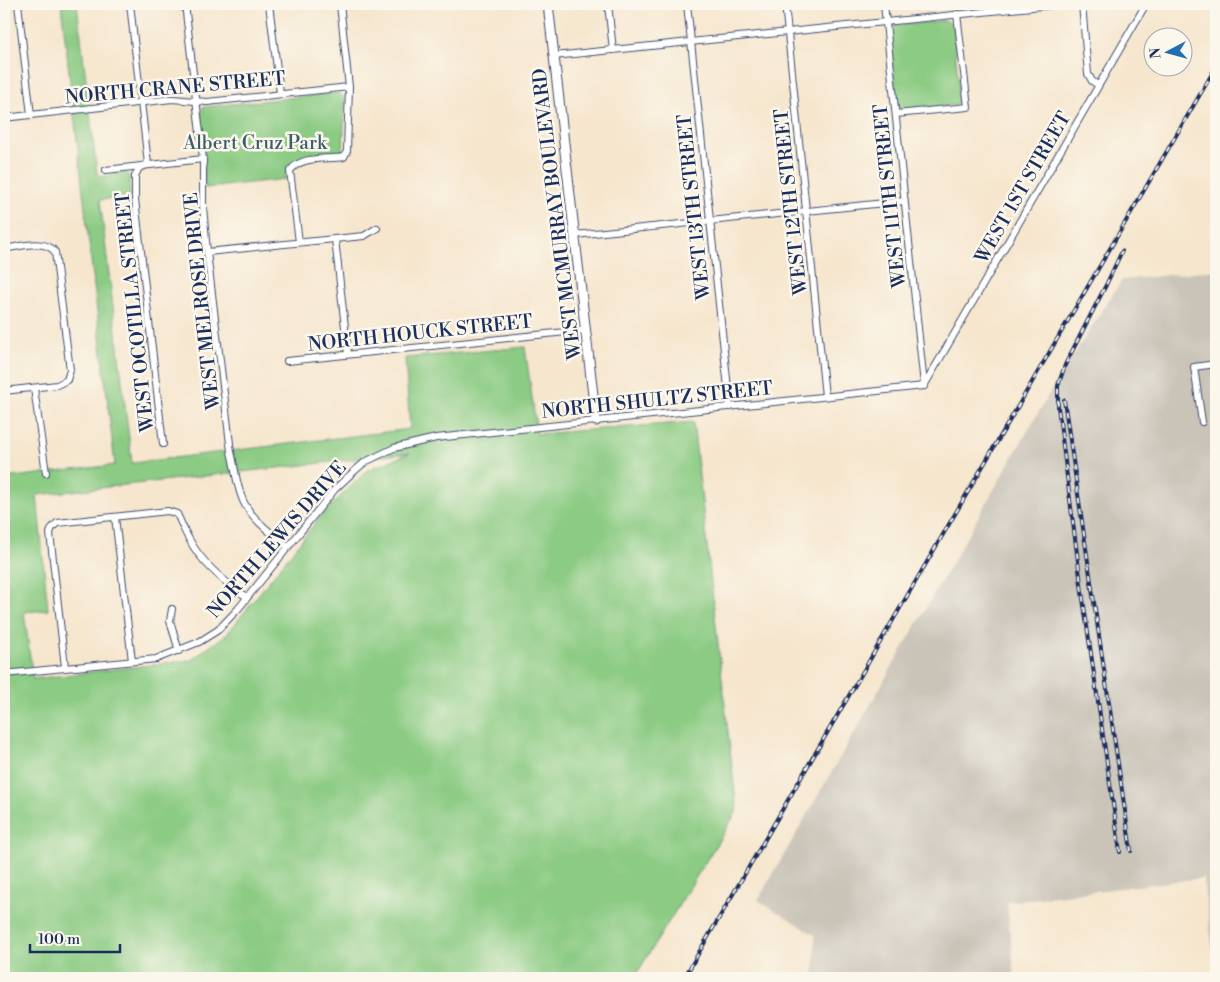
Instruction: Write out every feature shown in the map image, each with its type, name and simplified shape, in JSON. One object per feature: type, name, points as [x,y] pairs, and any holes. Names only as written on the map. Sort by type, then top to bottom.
[{"type":"street","points":[[18,4],[31,115]]},
{"type":"street","points":[[130,4],[148,164]]},
{"type":"street","name":"WEST MELROSE DRIVE","points":[[185,4],[203,159],[203,206],[207,252],[238,487],[242,500],[259,523],[287,546]]},
{"type":"street","points":[[269,4],[280,93]]},
{"type":"street","points":[[299,242],[290,171],[295,164],[344,157],[347,151],[349,87],[340,4]]},
{"type":"street","name":"WEST MCMURRAY BOULEVARD","points":[[548,4],[596,421]]},
{"type":"street","points":[[608,4],[613,50]]},
{"type":"street","name":"WEST 13TH STREET","points":[[687,4],[730,406]]},
{"type":"street","name":"WEST 12TH STREET","points":[[785,4],[825,396]]},
{"type":"street","name":"WEST 11TH STREET","points":[[884,4],[924,386]]},
{"type":"street","points":[[554,56],[957,14],[985,8],[1060,4]]},
{"type":"street","points":[[1082,4],[1088,74],[1092,81],[1098,85]]},
{"type":"street","name":"WEST 1ST STREET","points":[[924,386],[1146,4]]},
{"type":"street","points":[[896,114],[968,107],[957,14]]},
{"type":"street","name":"NORTH CRANE STREET","points":[[4,118],[172,99],[207,102],[349,87]]},
{"type":"street","points":[[106,170],[203,159]]},
{"type":"street","name":"WEST OCOTILLA STREET","points":[[148,164],[139,168],[135,176],[135,199],[162,444]]},
{"type":"street","points":[[575,235],[904,201]]},
{"type":"street","points":[[207,252],[364,236],[376,228]]},
{"type":"street","points":[[335,239],[348,354]]},
{"type":"street","points":[[4,249],[43,244],[48,245],[54,252],[70,370],[67,380],[62,383],[4,391]]},
{"type":"street","name":"NORTH HOUCK STREET","points":[[287,361],[585,330]]},
{"type":"street","points":[[1202,422],[1194,367],[1216,364]]},
{"type":"street","name":"NORTH SHULTZ STREET","points":[[394,448],[436,438],[924,386]]},
{"type":"street","points":[[34,388],[46,472]]},
{"type":"street","name":"NORTH LEWIS DRIVE","points":[[4,674],[156,659],[199,642],[218,630],[335,489],[350,474],[365,462],[394,448]]},
{"type":"street","points":[[65,667],[50,533],[54,525],[62,522],[168,511],[177,514],[189,540],[202,560],[220,577],[247,597]]},
{"type":"street","points":[[115,516],[132,661]]},
{"type":"street","points":[[172,609],[170,621],[179,651]]},
{"type":"shaded area","points":[[1216,270],[1216,973],[1203,878],[1007,902],[1015,978],[814,978],[815,935],[758,900],[1053,387],[1122,280]]},
{"type":"green space","points":[[61,4],[77,4],[97,173],[101,177],[124,172],[129,176],[130,196],[100,200],[132,463],[410,429],[405,358],[525,347],[537,434],[693,422],[737,811],[634,978],[4,978],[4,478],[115,465]],"holes":[[[410,453],[367,470],[320,517],[227,634],[191,660],[33,679],[24,612],[48,610],[37,495]]]},
{"type":"green space","points":[[946,20],[953,25],[960,100],[955,105],[903,111],[897,106],[889,30],[894,26]]},
{"type":"green space","name":"Albert Cruz Park","points":[[337,93],[345,99],[343,151],[341,153],[298,160],[291,164],[287,170],[286,179],[205,188],[201,112],[203,107]]},
{"type":"railway","points":[[684,978],[1216,67]]},
{"type":"railway","points":[[1120,852],[1082,592],[1058,407],[1058,386],[1065,365],[1122,251]]},
{"type":"railway","points":[[1064,400],[1131,851]]}]
